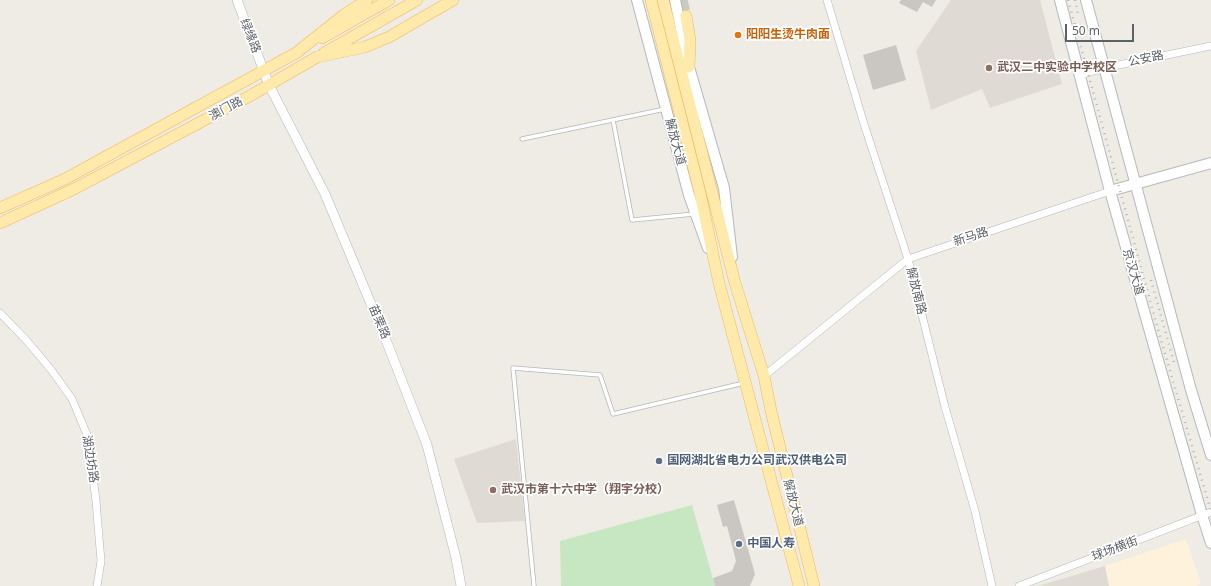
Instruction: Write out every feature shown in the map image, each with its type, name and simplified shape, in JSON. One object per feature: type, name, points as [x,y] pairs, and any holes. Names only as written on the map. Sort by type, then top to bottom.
[{"type":"main road","name":"澳门路","points":[[0,208],[65,179],[263,71],[296,52],[345,14],[367,0]]},
{"type":"main road","points":[[296,52],[390,0]]},
{"type":"main road","points":[[317,57],[417,0]]},
{"type":"main road","name":"澳门路","points":[[0,223],[74,189],[269,85],[317,57],[365,48],[389,37],[453,0]]},
{"type":"main road","name":"解放大道","points":[[637,0],[689,195],[719,282]]},
{"type":"main road","name":"解放大道","points":[[651,0],[700,193],[719,282],[799,586]]},
{"type":"main road","name":"解放大道","points":[[663,0],[735,283],[764,376],[771,411],[814,586]]},
{"type":"main road","name":"解放大道","points":[[675,0],[690,67],[724,188],[735,283]]},
{"type":"main road","name":"京汉大道","points":[[1060,0],[1081,75],[1110,191],[1206,514],[1211,543]]},
{"type":"main road","name":"京汉大道","points":[[1086,0],[1191,390],[1211,456]]},
{"type":"main road","points":[[686,16],[690,40],[690,67]]},
{"type":"main road","name":"新马路","points":[[1110,191],[1211,163]]},
{"type":"main road","name":"解放大道","points":[[792,561],[796,586]]},
{"type":"main road","name":"解放大道","points":[[808,561],[818,586]]},
{"type":"street","name":"绿缘路","points":[[237,0],[263,71]]},
{"type":"street","name":"解放南路","points":[[827,0],[864,124],[908,259],[945,407],[975,511],[992,586]]},
{"type":"street","name":"公安路","points":[[1081,75],[1104,68],[1211,46]]},
{"type":"street","name":"苗栗路","points":[[263,71],[325,194],[384,335],[427,445],[456,558],[461,586]]},
{"type":"street","name":"新马路","points":[[764,376],[908,259],[1110,191]]},
{"type":"street","name":"湖边坊路","points":[[0,313],[32,347],[52,371],[72,399],[88,438],[96,501],[101,561],[97,586]]},
{"type":"street","name":"球场横街","points":[[1019,586],[1206,514]]},
{"type":"lane","points":[[522,139],[666,109]]},
{"type":"lane","points":[[613,120],[632,220],[696,214]]},
{"type":"lane","points":[[534,586],[513,368],[600,375],[613,414],[746,383]]},
{"type":"shaded area","name":"武汉二中实验中学校区","points":[[951,0],[1040,0],[1062,84],[990,108],[982,89],[931,110],[916,51]]},
{"type":"shaded area","name":"武汉市第十六中学（翔宇分校）","points":[[516,439],[525,521],[477,523],[454,459]]},
{"type":"shaded area","points":[[1186,539],[1201,584],[1196,586],[1109,586],[1105,566]]},
{"type":"shaded area","points":[[1105,566],[1109,586],[1038,586]]},
{"type":"green space","points":[[692,505],[715,586],[561,586],[560,541]]},
{"type":"building","points":[[901,0],[936,0],[932,7],[923,2],[917,12],[899,3]]},
{"type":"building","points":[[896,45],[906,80],[873,90],[863,55]]},
{"type":"building","name":"中国人寿","points":[[734,500],[755,574],[750,586],[715,586],[713,578],[732,571],[736,561],[727,526],[723,527],[717,505]]},
{"type":"tunnel","points":[[682,0],[686,16]]},
{"type":"railway","points":[[1068,0],[1157,326],[1211,511]]},
{"type":"railway","points":[[1075,0],[1078,14]]},
{"type":"railway","points":[[1151,280],[1175,366]]},
{"type":"place","name":"阳阳生烫牛肉面","points":[[738,35]]},
{"type":"place","name":"武汉二中实验中学校区","points":[[989,68]]},
{"type":"place","name":"国网湖北省电力公司武汉供电公司","points":[[659,461]]},
{"type":"place","name":"武汉市第十六中学（翔宇分校）","points":[[493,490]]},
{"type":"place","name":"中国人寿","points":[[739,544]]}]
